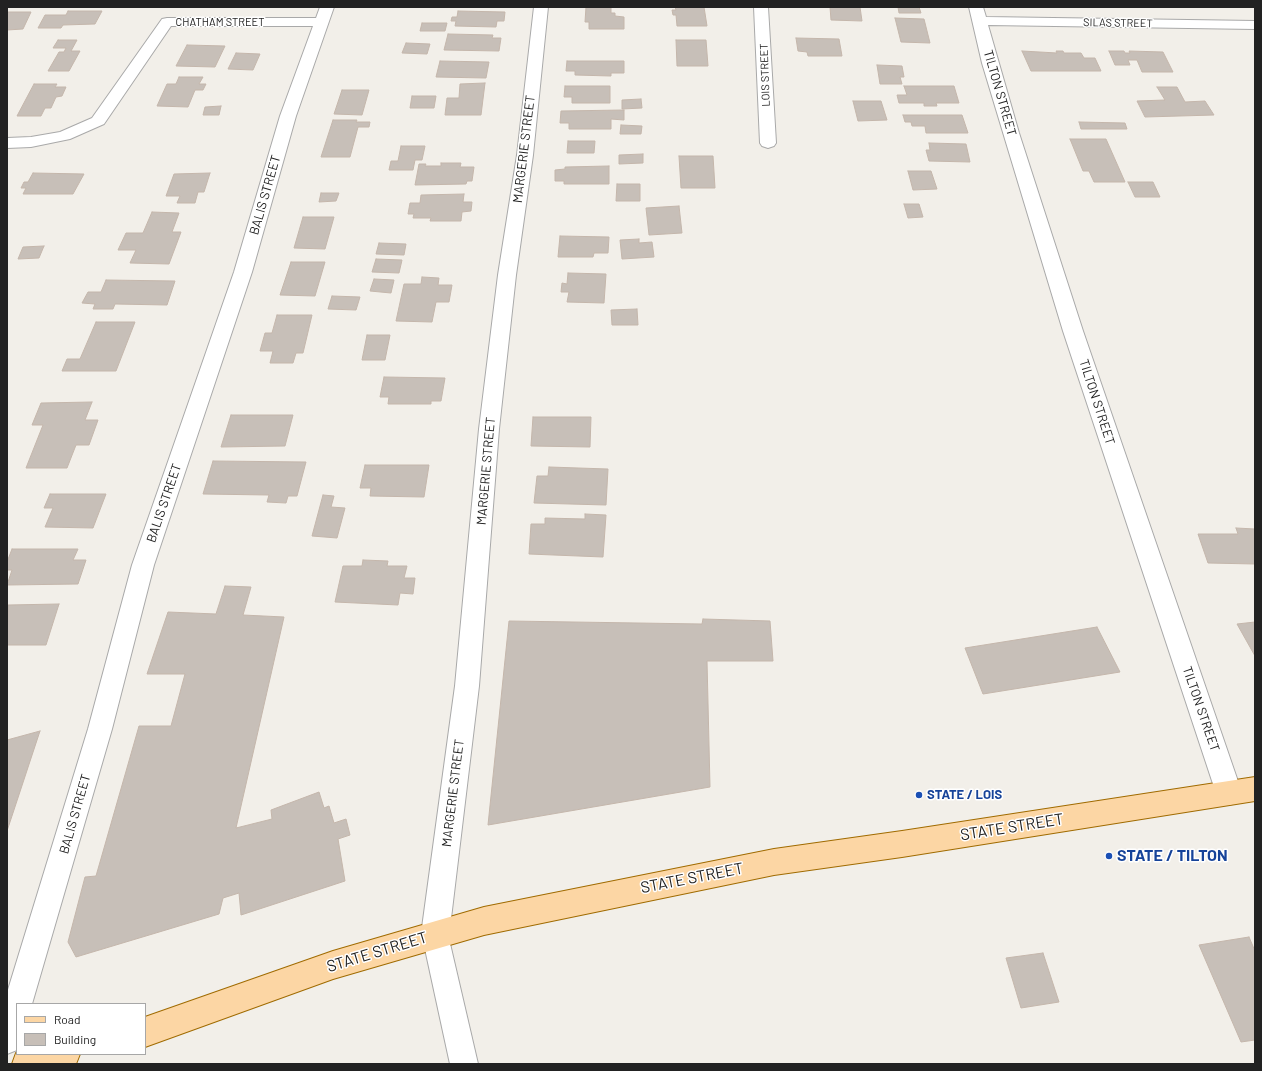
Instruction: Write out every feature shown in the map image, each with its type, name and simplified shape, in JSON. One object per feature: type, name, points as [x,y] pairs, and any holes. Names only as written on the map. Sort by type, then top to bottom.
[{"type":"main road","name":"STATE STREET","points":[[146,1032],[333,965],[435,935],[545,908],[774,862],[902,844],[1255,789]]},
{"type":"main road","points":[[27,1064],[61,1055]]},
{"type":"street","points":[[167,22],[173,7]]},
{"type":"street","name":"MARGERIE STREET","points":[[435,935],[467,686],[489,429],[506,283],[526,155],[531,92],[541,7]]},
{"type":"street","name":"LOIS STREET","points":[[761,7],[768,143]]},
{"type":"street","name":"SILAS STREET","points":[[978,14],[1189,18],[1255,25]]},
{"type":"street","name":"TILTON STREET","points":[[978,14],[1006,119],[1073,331],[1229,793]]},
{"type":"street","name":"CHATHAM STREET","points":[[7,143],[31,142],[64,136],[98,121],[167,22],[325,15]]},
{"type":"street","name":"BALIS STREET","points":[[18,1003],[98,737],[142,565],[243,272],[288,116],[325,15]]},
{"type":"street","name":"BALIS STREET","points":[[7,1039],[16,1008]]},
{"type":"lane","points":[[435,935],[464,1064]]},
{"type":"building","points":[[586,7],[611,7],[611,13],[615,13],[615,16],[624,17],[624,29],[589,29],[589,22],[585,22]]},
{"type":"building","points":[[675,7],[704,7],[707,26],[677,26],[676,15],[673,15],[672,10],[676,10]]},
{"type":"building","points":[[830,7],[860,7],[862,21],[831,20]]},
{"type":"building","points":[[898,7],[919,7],[921,13],[899,13]]},
{"type":"building","points":[[68,11],[102,11],[95,24],[63,25],[61,28],[38,28],[45,15],[66,15]]},
{"type":"building","points":[[458,11],[505,12],[504,21],[497,21],[496,27],[455,26],[456,21],[451,21],[452,17],[457,17]]},
{"type":"building","points":[[7,12],[31,12],[23,29],[7,30]]},
{"type":"building","points":[[895,18],[924,19],[930,43],[901,42]]},
{"type":"building","points":[[422,23],[447,23],[445,31],[420,31]]},
{"type":"building","points":[[448,34],[493,35],[492,38],[501,38],[499,51],[444,50]]},
{"type":"building","points":[[796,38],[839,39],[842,56],[808,56],[807,52],[798,51]]},
{"type":"building","points":[[58,40],[77,40],[71,51],[80,51],[69,71],[48,71],[59,52],[64,52],[66,48],[53,48]]},
{"type":"building","points":[[676,40],[706,40],[708,66],[677,66]]},
{"type":"building","points":[[406,43],[430,44],[427,54],[402,53]]},
{"type":"building","points":[[187,45],[225,46],[215,67],[176,66]]},
{"type":"building","points":[[1022,51],[1057,53],[1056,51],[1063,51],[1064,53],[1081,53],[1084,58],[1095,58],[1101,71],[1031,71]]},
{"type":"building","points":[[1109,51],[1124,51],[1125,53],[1130,53],[1129,51],[1163,52],[1173,72],[1142,72],[1137,60],[1128,60],[1130,65],[1115,65]]},
{"type":"building","points":[[236,53],[260,54],[253,70],[228,69]]},
{"type":"building","points":[[440,61],[489,62],[486,78],[436,77]]},
{"type":"building","points":[[567,61],[624,61],[624,73],[611,73],[611,76],[575,75],[575,71],[566,71]]},
{"type":"building","points":[[877,65],[902,66],[904,77],[900,77],[902,84],[880,84]]},
{"type":"building","points":[[179,77],[203,77],[199,84],[206,84],[203,90],[195,90],[188,107],[157,106],[167,84],[176,84]]},
{"type":"building","points":[[485,83],[481,115],[445,115],[447,98],[459,98],[460,84]]},
{"type":"building","points":[[34,84],[57,84],[55,87],[66,87],[62,96],[56,97],[51,108],[45,108],[41,116],[17,116]]},
{"type":"building","points":[[565,86],[610,86],[610,103],[572,103],[572,97],[564,97]]},
{"type":"building","points":[[904,86],[954,86],[959,103],[936,103],[937,106],[924,106],[924,103],[899,103],[897,95],[907,95]]},
{"type":"building","points":[[1157,87],[1177,87],[1185,102],[1205,101],[1214,115],[1145,117],[1137,101],[1165,100]]},
{"type":"building","points":[[342,90],[369,90],[362,115],[334,114]]},
{"type":"building","points":[[412,96],[436,96],[434,108],[410,108]]},
{"type":"building","points":[[641,99],[642,108],[622,109],[622,100]]},
{"type":"building","points":[[853,101],[881,101],[887,120],[858,121]]},
{"type":"building","points":[[221,106],[219,115],[203,115],[205,107]]},
{"type":"building","points":[[624,110],[624,120],[611,119],[611,129],[569,129],[569,123],[560,123],[561,111]]},
{"type":"building","points":[[903,115],[962,115],[968,133],[926,133],[925,126],[912,126],[911,122],[905,122]]},
{"type":"building","points":[[333,120],[357,120],[356,122],[370,122],[369,127],[358,127],[350,157],[321,157]]},
{"type":"building","points":[[1079,122],[1125,123],[1127,129],[1081,129]]},
{"type":"building","points":[[621,125],[642,126],[641,134],[620,134]]},
{"type":"building","points":[[1070,139],[1106,139],[1125,182],[1094,182],[1089,171],[1083,171]]},
{"type":"building","points":[[568,141],[595,141],[594,153],[567,153]]},
{"type":"building","points":[[929,143],[966,144],[970,162],[929,161],[926,150],[930,150]]},
{"type":"building","points":[[401,146],[425,146],[422,160],[415,160],[413,170],[389,170],[391,161],[398,161]]},
{"type":"building","points":[[643,154],[643,163],[619,164],[619,155]]},
{"type":"building","points":[[679,156],[713,156],[715,188],[681,188]]},
{"type":"building","points":[[441,163],[461,163],[460,167],[474,167],[472,181],[467,181],[466,184],[415,185],[419,164],[426,164],[425,166],[441,166]]},
{"type":"building","points":[[609,166],[609,184],[564,184],[564,181],[555,181],[555,170],[565,169],[565,167]]},
{"type":"building","points":[[908,171],[931,171],[937,189],[913,190]]},
{"type":"building","points":[[33,173],[84,174],[73,194],[23,194],[26,188],[21,188],[24,182],[28,182]]},
{"type":"building","points":[[210,173],[204,192],[198,192],[195,203],[177,203],[180,196],[166,196],[174,174]]},
{"type":"building","points":[[1128,182],[1153,182],[1160,197],[1135,197]]},
{"type":"building","points":[[617,184],[640,184],[640,201],[616,201]]},
{"type":"building","points":[[321,193],[339,193],[336,201],[319,202]]},
{"type":"building","points":[[464,194],[463,202],[472,202],[471,211],[462,212],[461,221],[430,221],[431,218],[413,218],[414,214],[408,214],[410,203],[420,203],[421,195]]},
{"type":"building","points":[[904,204],[919,204],[923,217],[908,218]]},
{"type":"building","points":[[679,206],[682,233],[649,235],[646,208]]},
{"type":"building","points":[[152,212],[179,213],[172,232],[181,232],[169,264],[130,263],[136,250],[118,250],[126,233],[143,233]]},
{"type":"building","points":[[303,217],[334,217],[325,249],[294,248]]},
{"type":"building","points":[[560,236],[609,237],[608,253],[594,253],[593,257],[558,257]]},
{"type":"building","points":[[639,239],[639,243],[652,242],[654,257],[622,259],[620,240]]},
{"type":"building","points":[[379,243],[406,244],[404,255],[376,254]]},
{"type":"building","points":[[44,246],[39,258],[18,259],[23,247]]},
{"type":"building","points":[[376,259],[402,260],[399,273],[372,272]]},
{"type":"building","points":[[291,262],[325,262],[315,296],[280,295]]},
{"type":"building","points":[[568,273],[606,274],[604,303],[567,302],[569,292],[561,292],[562,283],[567,284]]},
{"type":"building","points":[[422,277],[439,278],[438,285],[452,285],[449,302],[436,302],[432,322],[396,321],[404,284],[421,284]]},
{"type":"building","points":[[374,279],[394,280],[391,293],[370,291]]},
{"type":"building","points":[[106,280],[175,281],[167,305],[115,304],[113,309],[93,309],[95,304],[82,303],[88,292],[101,292]]},
{"type":"building","points":[[332,296],[360,297],[356,310],[328,309]]},
{"type":"building","points":[[637,309],[638,325],[612,325],[611,310]]},
{"type":"building","points":[[277,315],[312,315],[303,353],[296,353],[293,363],[270,363],[273,351],[260,351],[265,333],[272,333]]},
{"type":"building","points":[[96,322],[135,322],[116,371],[62,371],[67,359],[80,359]]},
{"type":"building","points":[[367,335],[390,335],[385,360],[362,360]]},
{"type":"building","points":[[384,377],[445,378],[441,401],[431,401],[431,404],[388,404],[389,397],[380,397]]},
{"type":"building","points":[[92,402],[85,420],[98,420],[89,445],[76,445],[67,468],[26,468],[43,425],[32,425],[41,403]]},
{"type":"building","points":[[231,415],[293,415],[285,446],[221,447]]},
{"type":"building","points":[[533,417],[591,417],[590,447],[531,446]]},
{"type":"building","points":[[213,461],[306,462],[297,496],[288,496],[286,503],[267,502],[269,495],[203,494]]},
{"type":"building","points":[[365,465],[429,465],[424,497],[370,496],[371,488],[360,488]]},
{"type":"building","points":[[549,467],[608,469],[606,505],[534,503],[537,476],[548,476]]},
{"type":"building","points":[[50,494],[106,494],[93,528],[45,527],[53,508],[44,508]]},
{"type":"building","points":[[323,495],[334,496],[331,507],[345,508],[337,538],[312,536]]},
{"type":"building","points":[[585,514],[606,515],[603,557],[529,554],[531,524],[545,524],[545,518],[585,519]]},
{"type":"building","points":[[1236,528],[1255,529],[1255,564],[1208,563],[1198,534],[1238,534]]},
{"type":"building","points":[[12,549],[78,549],[73,560],[86,560],[78,584],[7,585],[12,570],[7,570],[7,562]]},
{"type":"building","points":[[363,560],[388,561],[387,566],[407,566],[404,578],[415,578],[413,594],[400,593],[398,605],[335,602],[343,566],[362,566]]},
{"type":"building","points":[[225,586],[251,587],[243,615],[284,617],[236,828],[272,819],[271,810],[319,792],[324,808],[329,806],[334,823],[346,819],[350,835],[338,839],[345,881],[241,915],[239,893],[223,898],[219,914],[76,957],[68,942],[85,877],[96,876],[139,726],[171,726],[185,674],[147,674],[168,612],[216,614]]},
{"type":"building","points":[[59,604],[46,645],[7,645],[8,605]]},
{"type":"building","points":[[703,619],[770,621],[773,661],[707,661],[710,787],[488,825],[509,621],[702,624]]},
{"type":"building","points":[[1255,622],[1255,656],[1237,624]]},
{"type":"building","points":[[1097,627],[1120,672],[983,694],[965,648]]},
{"type":"building","points":[[40,731],[7,831],[7,740]]},
{"type":"building","points":[[1249,937],[1255,951],[1255,1040],[1241,1042],[1199,945]]},
{"type":"building","points":[[1043,953],[1059,1002],[1021,1008],[1006,958]]},
{"type":"place","name":"STATE / LOIS","points":[[919,795]]},
{"type":"place","name":"STATE / TILTON","points":[[1109,856]]}]
